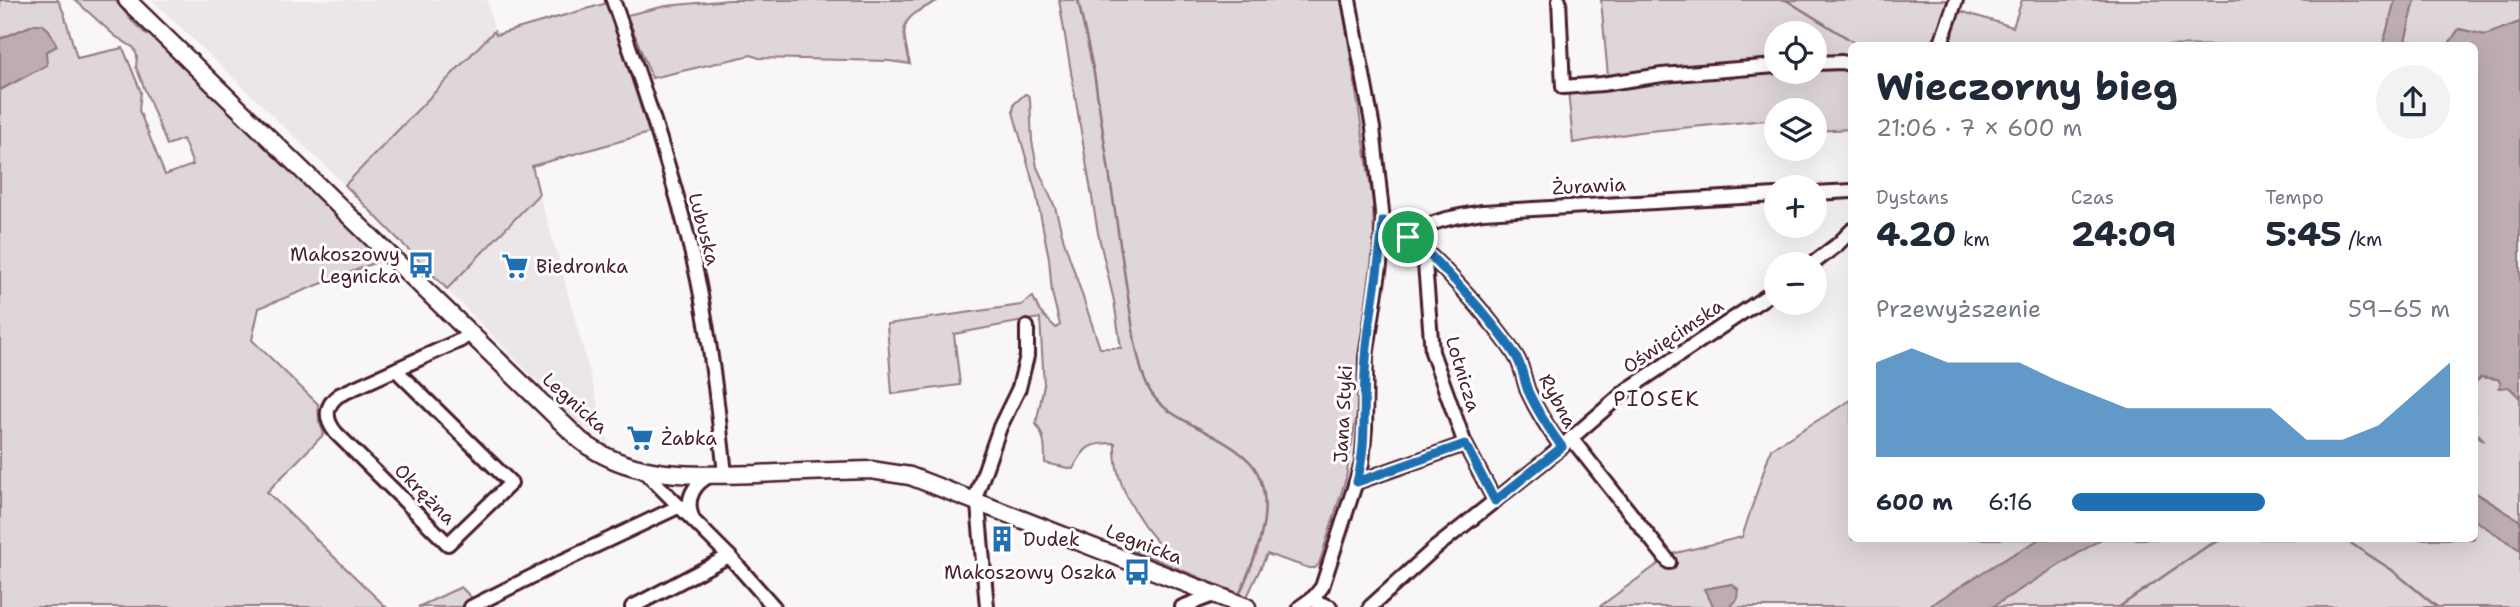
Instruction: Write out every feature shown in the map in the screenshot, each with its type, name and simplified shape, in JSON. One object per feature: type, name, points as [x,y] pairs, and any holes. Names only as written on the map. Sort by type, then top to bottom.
[{"type":"main road","name":"Legnicka","points":[[127,0],[593,450],[643,470],[679,475],[884,471],[910,476],[1245,606]]},
{"type":"street","name":"Lubuska","points":[[613,0],[659,138],[697,277],[711,352],[718,475]]},
{"type":"street","name":"Jana Styki","points":[[1305,604],[1320,590],[1362,463],[1366,428],[1366,357],[1380,265],[1383,221],[1373,128],[1349,0]]},
{"type":"street","points":[[1559,0],[1563,87],[1662,75],[1764,67]]},
{"type":"street","points":[[1941,42],[1956,0]]},
{"type":"street","points":[[1827,61],[1848,64]]},
{"type":"street","points":[[1827,192],[1848,191]]},
{"type":"street","name":"Żurawia","points":[[1408,237],[1417,230],[1447,219],[1483,212],[1764,196]]},
{"type":"street","name":"Rybna","points":[[1383,221],[1408,237],[1459,286],[1518,360],[1531,397],[1668,562]]},
{"type":"street","points":[[1829,251],[1848,234]]},
{"type":"street","points":[[1829,251],[1848,243]]},
{"type":"street","name":"Lotnicza","points":[[1424,251],[1431,346],[1465,444],[1495,501]]},
{"type":"street","name":"Oświęcimska","points":[[1370,607],[1434,549],[1566,442],[1612,401],[1764,298]]},
{"type":"street","points":[[988,607],[977,493],[1000,427],[1019,388],[1027,356],[1027,327]]},
{"type":"street","name":"Okrężna","points":[[398,368],[401,375],[511,483],[448,544],[335,433],[328,418],[329,405],[332,400],[398,368],[461,340],[470,333]]},
{"type":"street","points":[[1357,482],[1465,444]]},
{"type":"street","points":[[643,470],[729,556],[774,607]]},
{"type":"street","points":[[693,519],[689,503],[693,490],[703,479],[718,475]]},
{"type":"street","points":[[471,607],[680,506]]},
{"type":"street","points":[[632,607],[729,556]]},
{"type":"street","points":[[1182,607],[1219,596]]},
{"type":"street","points":[[1305,604],[1329,607]]},
{"type":"shaded area","points":[[0,0],[58,0],[77,58],[123,48],[141,92],[139,110],[165,175],[193,165],[183,139],[167,145],[136,67],[137,56],[134,48],[115,36],[75,0],[115,0],[131,20],[147,35],[150,33],[387,258],[259,308],[252,340],[318,404],[319,421],[324,434],[267,492],[386,607],[0,607],[0,90],[47,65],[35,24],[0,39]]},
{"type":"shaded area","points":[[152,0],[487,0],[494,31],[345,185]]},
{"type":"shaded area","points":[[729,0],[939,0],[917,12],[906,23],[904,30],[910,64],[889,61],[759,58],[751,55],[652,78],[627,15],[666,6]]},
{"type":"shaded area","points":[[1059,0],[1342,0],[1373,202],[1374,240],[1362,334],[1357,414],[1346,478],[1319,564],[1315,568],[1309,568],[1267,554],[1247,597],[1128,548],[1133,542],[1158,548],[1122,486],[1115,443],[1089,447],[1073,469],[1045,463],[1043,437],[1036,424],[1044,385],[1040,318],[954,334],[960,385],[892,394],[887,324],[1021,305],[1033,297],[1040,312],[1056,328],[1060,325],[1052,293],[1049,258],[1036,193],[1013,112],[1014,104],[1025,94],[1030,100],[1032,141],[1037,167],[1055,207],[1100,348],[1121,348],[1114,301],[1098,233]]},
{"type":"shaded area","points":[[1601,0],[1952,0],[1936,42],[1848,42],[1848,57],[1827,58],[1827,21],[1764,21],[1764,63],[1608,77]]},
{"type":"shaded area","points":[[2022,0],[2395,0],[2384,42],[1946,42],[1957,10],[2013,27]]},
{"type":"shaded area","points":[[2395,0],[2415,0],[2405,42],[2384,42]]},
{"type":"shaded area","points":[[2415,0],[2520,0],[2520,22],[2485,35],[2459,29],[2450,42],[2405,42]]},
{"type":"shaded area","points":[[607,3],[649,133],[532,166],[539,194],[447,289],[345,185],[494,31],[496,35]]},
{"type":"shaded area","points":[[2520,22],[2520,398],[2509,387],[2499,388],[2501,384],[2498,379],[2481,377],[2478,380],[2478,42],[2450,42],[2459,29],[2485,35]]},
{"type":"shaded area","points":[[35,24],[42,24],[49,30],[57,46],[46,52],[47,65],[0,90],[0,39]]},
{"type":"shaded area","points":[[1827,67],[1848,68],[1848,129],[1827,130],[1827,98],[1764,98],[1764,120],[1639,132],[1573,143],[1568,90],[1713,74],[1764,73],[1764,84],[1827,84]]},
{"type":"shaded area","points":[[539,194],[609,444],[578,423],[447,289]]},
{"type":"shaded area","points":[[2481,377],[2498,379],[2501,384],[2499,387],[2509,387],[2520,398],[2520,521],[2478,494],[2478,437],[2485,441],[2478,434],[2478,380]]},
{"type":"shaded area","points":[[1848,402],[1848,542],[2035,542],[1928,607],[1726,607],[1730,606],[1732,584],[1705,589],[1714,607],[1599,607],[1672,554],[1742,537],[1771,449]]},
{"type":"shaded area","points":[[2478,495],[2520,521],[2520,550],[2478,522]]},
{"type":"shaded area","points":[[2478,522],[2520,550],[2520,607],[1992,607],[2096,542],[2478,542]]},
{"type":"shaded area","points":[[2035,542],[2096,542],[1992,607],[1928,607]]},
{"type":"shaded area","points":[[1732,584],[1738,589],[1737,599],[1730,606],[1714,607],[1704,589]]},
{"type":"shaded area","points":[[461,587],[474,600],[461,607],[418,607]]},
{"type":"waterway","points":[[1078,0],[1094,73],[1135,343],[1143,376],[1152,394],[1163,406],[1242,454],[1254,467],[1263,489],[1265,504],[1261,537],[1238,597]]},
{"type":"waterway","points":[[1786,0],[1854,42]]},
{"type":"waterway","points":[[2119,607],[2217,542]]},
{"type":"waterway","points":[[2349,542],[2392,570],[2437,607]]},
{"type":"place","name":"Makoszowy Legnicka","points":[[421,265]]},
{"type":"place","name":"Biedronka","points":[[515,266]]},
{"type":"place","name":"Żabka","points":[[640,438]]},
{"type":"place","name":"Dudek","points":[[1002,539]]},
{"type":"place","name":"Makoszowy Oszka","points":[[1137,572]]},
{"type":"district","name":"PIOSEK","points":[[1657,399]]},
{"type":"route","points":[[1383,221],[1398,228],[1408,237],[1459,286],[1511,350],[1518,360],[1531,397],[1562,447],[1495,501],[1465,444],[1357,482],[1366,428],[1365,369],[1380,265],[1383,221]]}]
